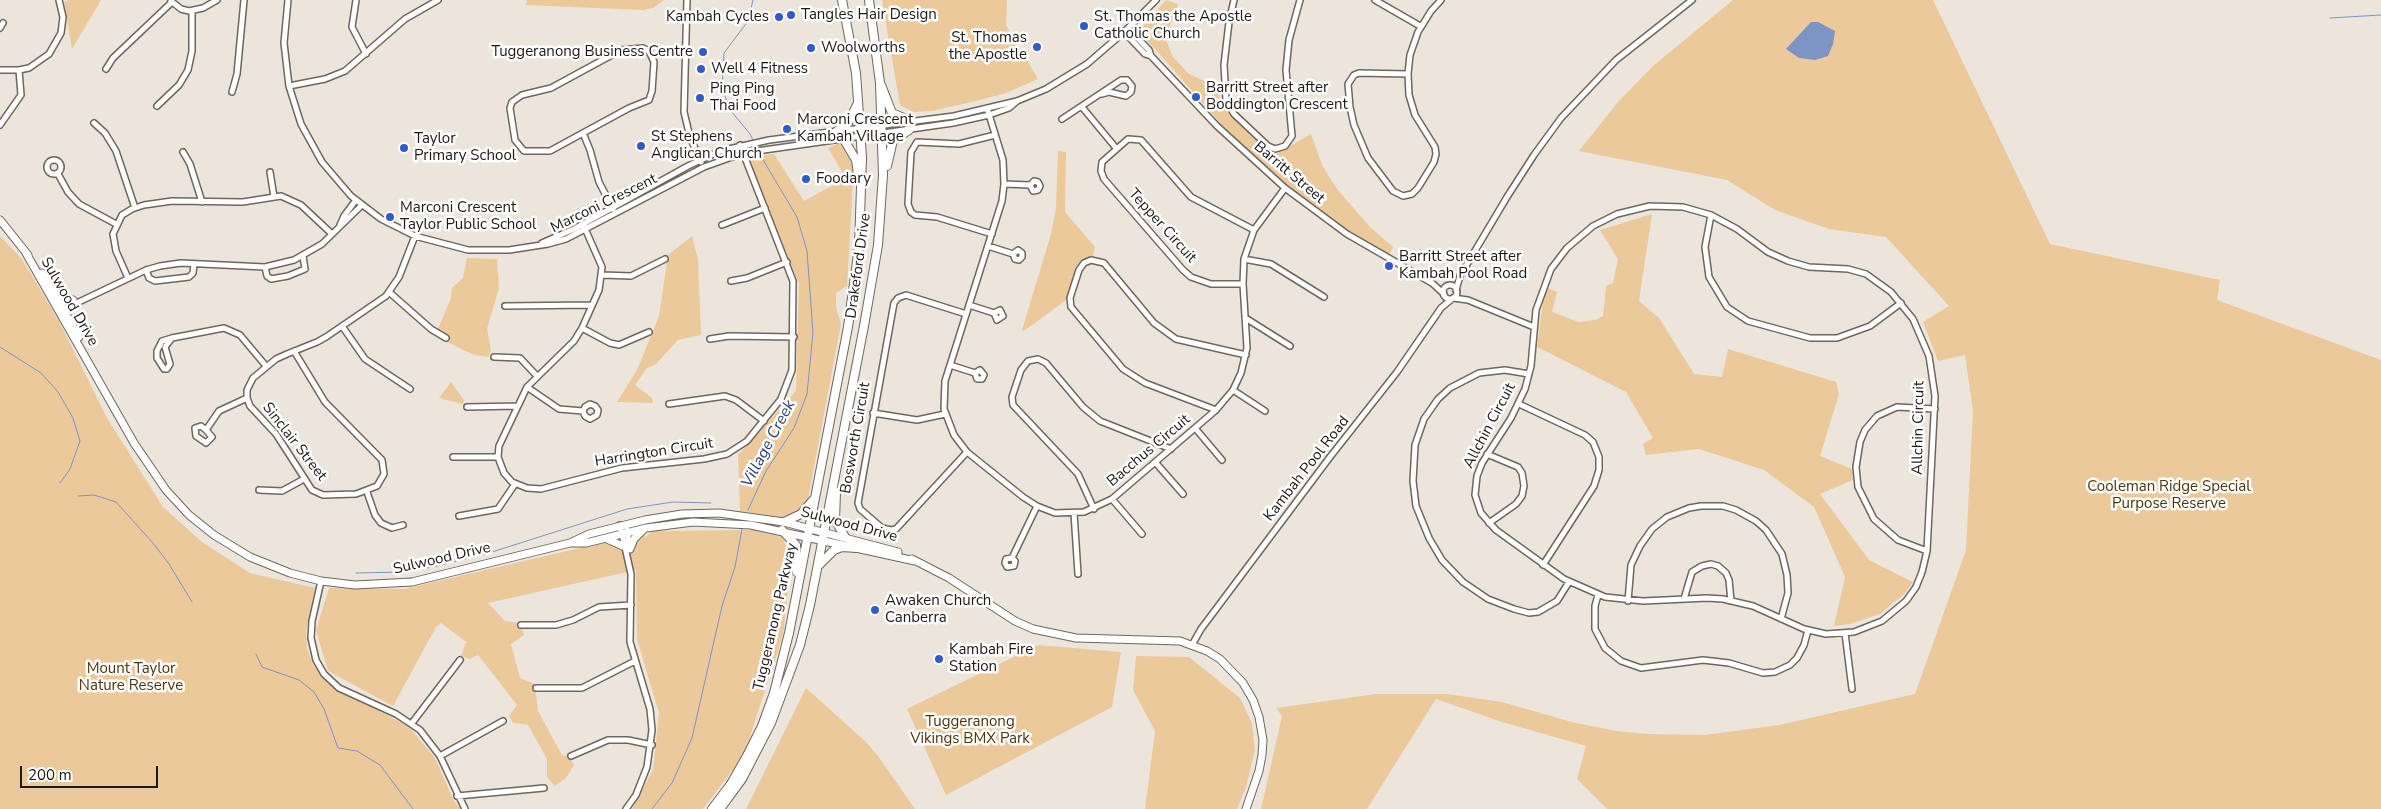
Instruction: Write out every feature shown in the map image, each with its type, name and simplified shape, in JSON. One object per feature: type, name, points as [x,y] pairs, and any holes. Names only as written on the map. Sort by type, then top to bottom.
[{"type":"highway","name":"Drakeford Drive","points":[[809,532],[848,327],[860,245],[862,185],[859,100],[842,0]]},
{"type":"highway","name":"Drakeford Drive","points":[[823,536],[878,247],[883,175],[883,134],[880,83],[869,0]]},
{"type":"highway","points":[[880,83],[892,113],[911,122]]},
{"type":"highway","points":[[837,131],[848,123],[859,100]]},
{"type":"highway","points":[[883,175],[893,140],[909,130]]},
{"type":"highway","points":[[843,138],[856,160],[862,185]]},
{"type":"highway","points":[[835,474],[834,517],[839,530],[845,537]]},
{"type":"highway","points":[[798,587],[797,548],[783,526],[801,514],[816,498]]},
{"type":"highway","name":"Tuggeranong Parkway","points":[[712,809],[744,762],[768,710],[785,651],[809,532]]},
{"type":"highway","name":"Tuggeranong Parkway","points":[[720,809],[754,757],[778,705],[804,632],[823,536]]},
{"type":"highway","points":[[817,568],[834,550],[842,547],[858,548]]},
{"type":"main road","name":"Sulwood Drive","points":[[0,220],[26,253],[62,308]]},
{"type":"main road","name":"Sulwood Drive","points":[[26,253],[34,261],[52,288],[89,363],[146,463],[166,490],[189,515],[214,535],[250,557],[290,573],[321,581],[378,585],[430,579],[509,557],[570,543],[589,534],[623,525],[670,516],[707,513],[745,516],[809,532],[858,548],[915,561]]},
{"type":"main road","points":[[52,288],[61,297],[76,300]]},
{"type":"main road","name":"Sulwood Drive","points":[[570,543],[586,543],[675,523],[715,522],[783,526]]},
{"type":"main road","points":[[604,538],[627,548],[639,533],[646,528]]},
{"type":"main road","name":"Sulwood Drive","points":[[823,536],[845,537],[897,552],[950,578],[1015,621],[1044,633],[1076,638],[1166,639],[1192,645],[1214,655],[1231,669],[1253,700],[1259,717],[1263,740],[1262,755],[1259,771],[1246,809]]},
{"type":"street","points":[[0,70],[19,70],[38,63],[55,47],[63,23],[59,0]]},
{"type":"street","points":[[106,70],[113,58],[171,1],[181,9],[192,11],[203,8],[217,0]]},
{"type":"street","points":[[232,92],[237,74],[244,0]]},
{"type":"street","name":"Marconi Crescent","points":[[288,0],[284,43],[289,86],[301,124],[322,162],[356,200],[393,226],[415,236],[454,247],[484,251],[509,250],[554,243],[700,159],[740,145],[837,131],[883,134],[909,130],[989,115],[1009,108],[1017,101]]},
{"type":"street","points":[[356,0],[352,27],[366,54]]},
{"type":"street","points":[[289,86],[335,76],[366,54],[405,19],[437,0]]},
{"type":"street","points":[[688,0],[684,112],[690,137],[704,167]]},
{"type":"street","points":[[861,132],[882,125],[954,116],[1017,101],[1046,89],[1087,64],[1126,30],[1156,0]]},
{"type":"street","points":[[1234,0],[1224,58],[1226,100],[1234,114],[1268,146],[1275,149],[1285,146],[1292,136],[1286,70],[1289,40],[1300,0]]},
{"type":"street","points":[[1375,0],[1420,26]]},
{"type":"street","points":[[1408,74],[1359,73],[1351,79],[1347,89],[1354,125],[1368,158],[1394,191],[1404,196],[1412,194],[1418,188],[1434,162],[1436,154],[1413,109],[1408,74],[1410,55],[1420,26],[1441,0]]},
{"type":"street","points":[[1453,298],[1460,276],[1528,163],[1561,118],[1616,60],[1692,0]]},
{"type":"street","points":[[156,106],[178,85],[188,70],[192,51],[192,11]]},
{"type":"street","name":"Barritt Street","points":[[1126,30],[1145,54],[1151,56],[1230,139],[1285,188],[1347,234],[1432,283],[1444,294]]},
{"type":"street","points":[[643,48],[649,51],[654,62],[652,92],[649,100],[629,108],[583,133],[550,151],[524,151],[515,140],[510,108],[512,102],[522,95],[551,88],[621,50],[643,48]]},
{"type":"street","points":[[0,125],[22,95],[19,70]]},
{"type":"street","points":[[1062,119],[1102,94],[1120,80],[1127,80],[1132,86],[1131,92],[1126,96],[1109,92],[1102,94]]},
{"type":"street","points":[[1082,107],[1116,148],[1128,139],[1141,140],[1191,197],[1254,230]]},
{"type":"street","name":"Bacchus Circuit","points":[[987,108],[1002,160],[1004,184],[1002,201],[944,386],[945,414],[954,435],[967,452],[1037,506],[1055,512],[1074,513],[1094,509],[1112,499],[1216,410],[1232,390],[1246,355],[1247,319],[1243,284],[1244,259],[1254,230],[1285,188]]},
{"type":"street","points":[[94,124],[105,133],[116,150],[135,208]]},
{"type":"street","name":"Marconi Crescent","points":[[584,226],[615,214],[704,167],[743,153],[757,149],[843,138],[861,132]]},
{"type":"street","points":[[583,133],[600,182],[615,214]]},
{"type":"street","points":[[992,234],[938,217],[915,215],[911,212],[908,204],[911,152],[917,142],[959,144],[996,135]]},
{"type":"street","name":"Harrington Circuit","points":[[516,484],[527,488],[541,489],[622,468],[716,458],[747,441],[781,399],[790,380],[794,337],[794,290],[787,262],[740,145]]},
{"type":"street","name":"Tepper Circuit","points":[[1116,148],[1102,162],[1102,175],[1174,262],[1182,270],[1201,281],[1216,285],[1243,284]]},
{"type":"street","points":[[183,152],[190,164],[202,202]]},
{"type":"street","points":[[270,172],[274,197]]},
{"type":"street","points":[[58,174],[68,192],[79,204],[116,224]]},
{"type":"street","points":[[1004,184],[1030,185]]},
{"type":"street","points":[[128,278],[113,244],[113,234],[116,224],[127,211],[135,208],[172,201],[243,202],[281,196],[295,200],[332,234]]},
{"type":"street","points":[[340,225],[356,200]]},
{"type":"street","points":[[62,308],[76,300],[146,270],[174,264],[265,267],[284,264],[315,249],[362,205]]},
{"type":"street","name":"Allchin Circuit","points":[[1650,206],[1683,207],[1711,215],[1737,229],[1768,252],[1788,261],[1809,267],[1848,269],[1866,274],[1886,287],[1901,303],[1920,332],[1929,356],[1934,380],[1935,409],[1927,552],[1922,572],[1906,601],[1882,621],[1862,630],[1826,634],[1808,630],[1753,606],[1731,600],[1707,598],[1628,601],[1598,595],[1569,582],[1543,565],[1488,523],[1477,504],[1475,485],[1480,467],[1519,404],[1529,374],[1539,298],[1551,270],[1567,248],[1593,226],[1617,214],[1650,206]]},
{"type":"street","points":[[722,225],[765,208]]},
{"type":"street","points":[[1711,215],[1705,247],[1709,278],[1726,307],[1748,321],[1810,338],[1837,338],[1870,326],[1901,303]]},
{"type":"street","points":[[458,516],[498,509],[516,484],[504,473],[498,457],[500,439],[527,387],[574,341],[592,306],[603,275],[600,258],[584,226]]},
{"type":"street","name":"Sinclair Street","points":[[367,492],[323,495],[312,490],[276,434],[250,406],[247,398],[250,382],[266,366],[294,351],[317,342],[390,292],[399,277],[415,236]]},
{"type":"street","points":[[988,246],[1013,254]]},
{"type":"street","points":[[265,267],[267,276],[271,279],[288,276],[305,269],[303,256]]},
{"type":"street","points":[[603,275],[631,276],[665,259]]},
{"type":"street","points":[[1244,259],[1271,264],[1324,297]]},
{"type":"street","points":[[1216,410],[1145,383],[1123,369],[1071,308],[1070,298],[1080,268],[1091,260],[1104,263],[1154,323],[1176,339],[1246,355]]},
{"type":"street","points":[[731,281],[747,278],[787,262]]},
{"type":"street","points":[[146,270],[149,278],[155,281],[188,277],[193,274],[194,264]]},
{"type":"street","points":[[1460,276],[1444,289],[1444,294],[1448,298],[1468,300],[1534,327]]},
{"type":"street","name":"Barritt Street","points":[[1432,283],[1448,286]]},
{"type":"street","points":[[1448,286],[1453,286],[1468,300]]},
{"type":"street","points":[[390,292],[431,329],[446,338]]},
{"type":"street","name":"Kambah Pool Road","points":[[1441,308],[1444,294]]},
{"type":"street","name":"Bosworth Circuit","points":[[966,314],[910,296],[901,296],[892,308],[858,503],[860,509],[882,528],[891,530],[900,525],[967,452]]},
{"type":"street","name":"Kambah Pool Road","points":[[1192,645],[1201,629],[1321,469],[1398,372],[1441,308],[1453,298]]},
{"type":"street","points":[[969,305],[994,313]]},
{"type":"street","points":[[505,306],[592,306]]},
{"type":"street","points":[[1247,319],[1290,346]]},
{"type":"street","points":[[342,326],[365,359],[410,389]]},
{"type":"street","points":[[582,328],[610,343],[619,345],[650,332]]},
{"type":"street","points":[[172,338],[166,347],[169,367],[164,369],[157,358],[157,351],[162,341],[172,338],[217,329],[230,330],[242,338],[266,366]]},
{"type":"street","points":[[710,339],[729,336],[794,337]]},
{"type":"street","points":[[294,351],[325,402],[382,460],[384,468],[382,480],[377,486],[367,492],[375,515],[381,523],[392,528],[403,525]]},
{"type":"street","points":[[494,356],[520,358],[537,376]]},
{"type":"street","points":[[1094,509],[1078,474],[1013,406],[1012,397],[1021,370],[1028,361],[1038,359],[1046,363],[1083,407],[1100,421],[1171,449]]},
{"type":"street","points":[[950,365],[975,373]]},
{"type":"street","points":[[1529,374],[1505,370],[1479,374],[1450,388],[1438,399],[1424,419],[1415,446],[1413,481],[1416,506],[1429,538],[1442,560],[1463,582],[1488,599],[1514,609],[1538,612],[1556,601],[1569,582]]},
{"type":"street","points":[[527,387],[559,409],[583,411]]},
{"type":"street","points":[[1232,390],[1265,411]]},
{"type":"street","points":[[669,404],[725,396],[739,402],[764,421]]},
{"type":"street","points":[[206,430],[219,411],[247,398]]},
{"type":"street","points":[[1519,404],[1585,434],[1593,442],[1599,458],[1599,470],[1594,486],[1543,565]]},
{"type":"street","points":[[467,407],[517,406]]},
{"type":"street","points":[[1927,552],[1898,540],[1874,519],[1858,487],[1856,467],[1860,442],[1865,430],[1877,416],[1896,407],[1935,409]]},
{"type":"street","points":[[873,414],[917,420],[945,414]]},
{"type":"street","points":[[1195,428],[1222,460]]},
{"type":"street","points":[[1487,454],[1514,464],[1524,479],[1522,496],[1516,504],[1488,523]]},
{"type":"street","points":[[453,457],[498,457]]},
{"type":"street","points":[[1155,462],[1183,494]]},
{"type":"street","points":[[260,490],[282,491],[304,479]]},
{"type":"street","points":[[1112,499],[1142,534]]},
{"type":"street","points":[[1012,558],[1037,506]]},
{"type":"street","points":[[1628,601],[1631,565],[1647,534],[1667,517],[1684,510],[1701,506],[1723,506],[1736,510],[1756,521],[1766,530],[1782,554],[1787,575],[1788,593],[1781,618]]},
{"type":"street","points":[[1074,513],[1078,574]]},
{"type":"street","points":[[623,525],[631,574],[630,642],[634,662],[650,709],[652,745],[642,781],[626,809]]},
{"type":"street","points":[[1684,599],[1692,572],[1708,564],[1718,566],[1726,573],[1729,580],[1731,600]]},
{"type":"street","points":[[321,581],[312,621],[311,638],[316,660],[324,674],[339,688],[412,723],[427,738],[440,756],[457,796],[465,809]]},
{"type":"street","points":[[1598,595],[1594,617],[1600,639],[1612,656],[1629,665],[1642,668],[1703,660],[1729,663],[1763,673],[1775,672],[1783,669],[1797,658],[1804,645],[1808,630]]},
{"type":"street","points":[[521,626],[556,625],[573,620],[599,607],[610,604],[631,605]]},
{"type":"street","points":[[1845,633],[1852,689]]},
{"type":"street","points":[[412,723],[460,660]]},
{"type":"street","points":[[536,688],[582,688],[634,662]]},
{"type":"street","points":[[440,756],[503,721]]},
{"type":"street","points":[[571,756],[608,740],[628,740],[652,745]]},
{"type":"street","points":[[457,796],[544,788]]},
{"type":"green space","points":[[69,0],[101,0],[72,49],[64,2]]},
{"type":"green space","points":[[527,0],[664,0],[653,8],[643,10],[526,5]]},
{"type":"green space","points":[[882,0],[1007,0],[1006,25],[1038,79],[1006,93],[972,102],[932,111],[913,112],[900,105]]},
{"type":"green space","points":[[1166,0],[1178,4],[1165,38],[1173,57],[1189,74],[1209,83],[1218,90],[1221,103],[1227,111],[1268,150],[1283,150],[1311,134],[1322,165],[1337,189],[1370,227],[1393,247],[1388,257],[1342,228],[1286,186],[1246,152],[1139,31]]},
{"type":"green space","name":"Cooleman Ridge Special Purpose Reserve","points":[[1733,0],[1933,0],[2050,244],[2220,280],[2217,300],[2381,360],[2381,809],[1607,809],[1577,779],[1586,746],[1502,722],[1436,699],[1367,809],[1261,809],[1282,716],[1276,708],[1376,694],[1447,694],[1502,702],[1572,722],[1616,731],[1646,734],[1705,735],[1779,725],[1915,694],[1966,550],[1973,411],[1965,355],[1938,361],[1923,322],[1949,306],[1886,237],[1829,229],[1775,210],[1727,180],[1579,151],[1618,102],[1653,66]]},
{"type":"green space","points":[[843,141],[854,165],[847,286],[836,293],[836,307],[841,324],[808,499],[801,511],[785,518],[740,511],[738,455],[796,391],[799,284],[750,162],[752,159],[763,155],[774,154],[804,201],[839,182],[837,179],[844,175],[828,148]]},
{"type":"green space","points":[[1058,151],[1066,152],[1065,212],[1095,247],[1093,258],[1078,264],[1066,300],[1024,331],[1022,330],[1051,234],[1056,208]]},
{"type":"green space","points":[[1652,214],[1639,301],[1659,318],[1694,374],[1722,377],[1728,349],[1836,382],[1839,394],[1820,456],[1852,469],[1853,480],[1820,494],[1869,560],[1913,582],[1904,594],[1880,614],[1850,624],[1834,626],[1845,577],[1814,507],[1764,470],[1699,449],[1646,455],[1643,444],[1653,438],[1626,392],[1537,347],[1545,287],[1557,292],[1552,312],[1579,322],[1595,320],[1603,316],[1606,286],[1613,283],[1618,259],[1600,230]]},
{"type":"green space","name":"Mount Taylor Nature Reserve","points":[[0,236],[22,259],[59,321],[107,418],[163,507],[202,542],[250,573],[315,588],[306,631],[307,648],[313,664],[323,677],[339,689],[409,727],[435,758],[454,801],[461,809],[0,809]]},
{"type":"green space","points":[[692,236],[698,259],[701,335],[678,340],[655,365],[647,368],[635,385],[652,398],[653,403],[617,402],[637,370],[659,316],[668,255]]},
{"type":"green space","points":[[467,258],[497,259],[499,288],[487,329],[491,351],[488,357],[474,355],[447,342],[438,329],[451,298],[452,288],[463,278]]},
{"type":"green space","points":[[451,382],[464,400],[463,404],[439,398]]},
{"type":"green space","points":[[755,530],[783,537],[791,565],[783,635],[744,755],[703,809],[632,809],[653,770],[659,713],[637,639],[636,570],[488,603],[505,621],[521,623],[524,635],[511,644],[520,678],[535,684],[538,711],[562,755],[568,756],[574,765],[566,778],[555,786],[547,777],[547,759],[528,725],[513,723],[509,716],[517,705],[478,655],[470,659],[461,656],[466,642],[441,623],[436,627],[393,706],[328,671],[316,630],[329,588],[404,589],[644,533],[645,538],[652,531]]},
{"type":"green space","name":"Tuggeranong Vikings BMX Park","points":[[1038,645],[1121,652],[1112,707],[946,795],[907,709]]},
{"type":"green space","points":[[1136,656],[1189,657],[1240,698],[1252,723],[1255,750],[1246,787],[1237,809],[1145,809],[1155,731],[1133,690]]},
{"type":"green space","points":[[806,688],[866,742],[915,809],[746,809]]},
{"type":"water","points":[[1811,22],[1818,22],[1835,31],[1833,44],[1828,56],[1815,60],[1799,58],[1786,49]]},
{"type":"waterway","name":"Village Creek","points":[[753,0],[748,21],[724,53],[722,89],[731,111],[750,134],[754,142]]},
{"type":"waterway","points":[[2330,18],[2381,15]]},
{"type":"waterway","name":"Village Creek","points":[[748,510],[766,471],[794,428],[807,394],[813,333],[807,251],[797,217],[759,153]]},
{"type":"waterway","points":[[0,347],[41,373],[58,392],[73,418],[80,441],[70,469],[60,483]]},
{"type":"waterway","points":[[78,496],[94,495],[116,502],[169,564],[192,602]]},
{"type":"waterway","points":[[356,573],[403,572],[433,567],[492,552],[627,509],[673,502],[711,503]]},
{"type":"waterway","name":"Village Creek","points":[[652,809],[672,783],[692,738],[722,606],[735,567],[742,529]]},
{"type":"waterway","points":[[256,654],[262,667],[299,680],[314,692],[324,709],[338,748],[357,751],[380,765],[413,809]]},
{"type":"place","name":"Tangles Hair Design","points":[[791,15]]},
{"type":"place","name":"Kambah Cycles","points":[[779,17]]},
{"type":"place","name":"St. Thomas the Apostle Catholic Church","points":[[1084,26]]},
{"type":"place","name":"St. Thomas the Apostle","points":[[1037,47]]},
{"type":"place","name":"Woolworths","points":[[811,48]]},
{"type":"place","name":"Tuggeranong Business Centre","points":[[703,52]]},
{"type":"place","name":"Well 4 Fitness","points":[[701,69]]},
{"type":"place","name":"Barritt Street after Boddington Crescent","points":[[1196,97]]},
{"type":"place","name":"Ping Ping Thai Food","points":[[700,98]]},
{"type":"place","name":"Marconi Crescent Kambah Village","points":[[787,129]]},
{"type":"place","name":"St Stephens Anglican Church","points":[[641,146]]},
{"type":"place","name":"Taylor Primary School","points":[[404,148]]},
{"type":"place","name":"Foodary","points":[[806,179]]},
{"type":"place","name":"Marconi Crescent Taylor Public School","points":[[390,217]]},
{"type":"place","name":"Barritt Street after Kambah Pool Road","points":[[1389,266]]},
{"type":"place","name":"Awaken Church Canberra","points":[[875,610]]},
{"type":"place","name":"Kambah Fire Station","points":[[939,659]]}]
